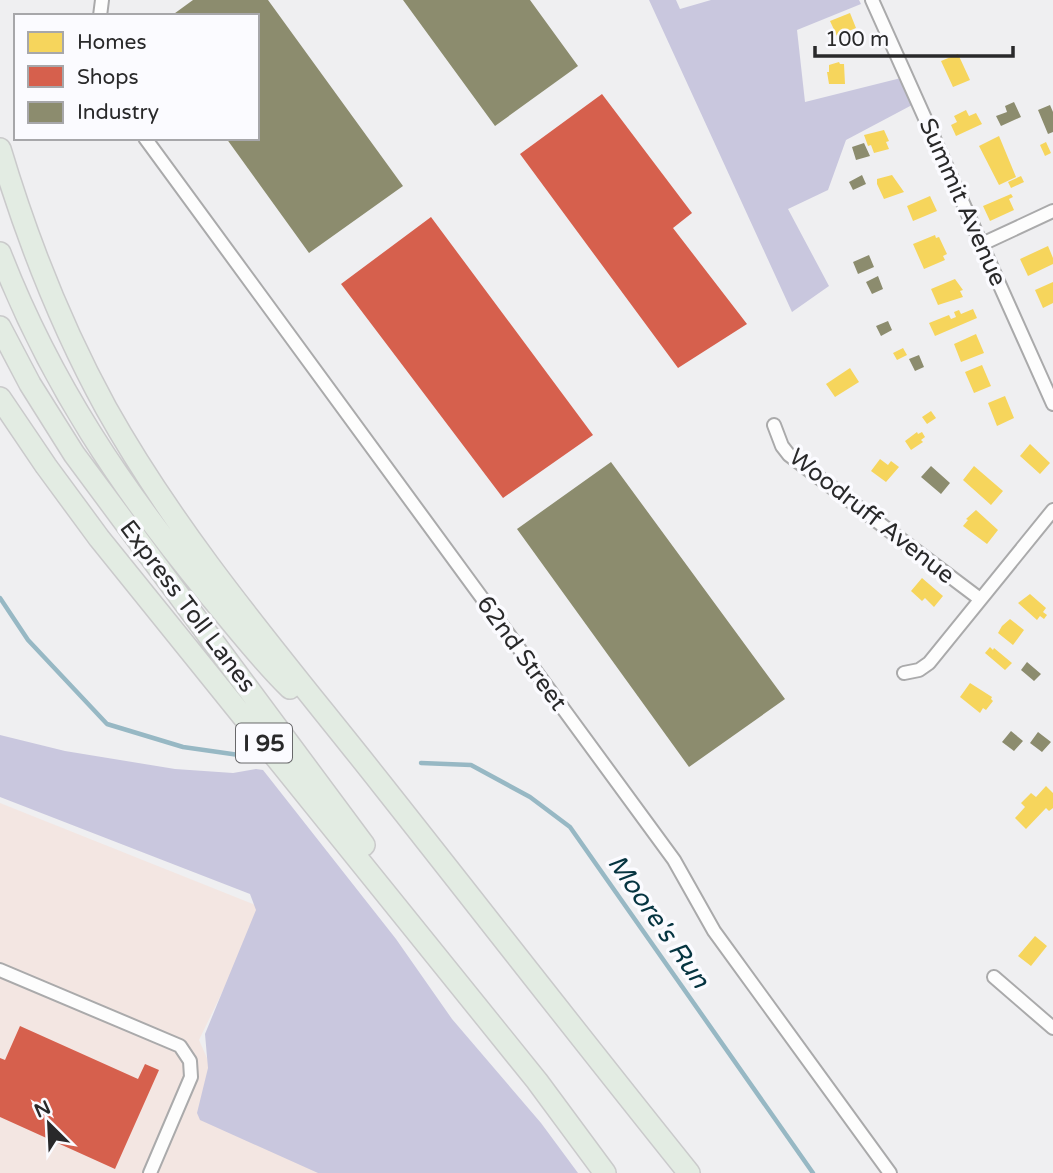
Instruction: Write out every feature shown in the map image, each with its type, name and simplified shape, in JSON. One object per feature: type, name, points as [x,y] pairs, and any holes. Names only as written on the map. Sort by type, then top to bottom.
[{"type":"highway","name":"I 95","points":[[0,149],[19,212],[44,278],[84,366],[113,419],[184,530],[689,1173]]},
{"type":"highway","name":"Express Toll Lanes","points":[[0,253],[54,371],[122,484],[265,661],[346,739]]},
{"type":"highway","name":"Express Toll Lanes","points":[[0,327],[30,384],[74,454],[537,1081]]},
{"type":"highway","name":"I 95","points":[[0,398],[99,538],[537,1081],[605,1173]]},
{"type":"street","name":"Summit Avenue","points":[[872,0],[1053,404]]},
{"type":"street","name":"62nd Street","points":[[146,140],[674,860],[714,932],[890,1173]]},
{"type":"street","points":[[982,244],[1053,211]]},
{"type":"street","name":"Woodruff Avenue","points":[[774,425],[782,446],[789,455],[980,599]]},
{"type":"street","points":[[904,673],[919,670],[929,663],[1053,510]]},
{"type":"street","points":[[0,970],[180,1046],[190,1061],[191,1077],[150,1173]]},
{"type":"street","points":[[994,977],[1053,1028]]},
{"type":"shaded area","points":[[649,0],[676,0],[680,9],[711,0],[859,0],[861,4],[797,30],[805,102],[901,78],[912,105],[846,140],[828,190],[788,209],[829,286],[792,312]]},
{"type":"shaded area","points":[[0,735],[65,751],[175,769],[233,773],[263,770],[396,939],[452,1019],[541,1123],[578,1173],[318,1173],[200,1120],[197,1113],[208,1068],[205,1034],[256,910],[250,894],[0,797]]},
{"type":"shaded area","points":[[0,803],[263,908],[199,1040],[211,1067],[326,1173],[0,1173]]},
{"type":"building: Homes","points":[[850,13],[856,28],[837,36],[830,21]]},
{"type":"building: Homes","points":[[958,54],[970,80],[953,87],[941,61]]},
{"type":"building: Homes","points":[[839,62],[844,64],[845,84],[829,84],[829,65]]},
{"type":"building: Homes","points":[[966,110],[969,116],[976,113],[982,124],[956,136],[951,125],[957,122],[954,116]]},
{"type":"building: Homes","points":[[884,130],[889,149],[874,153],[864,135]]},
{"type":"building: Homes","points":[[999,136],[1016,177],[999,185],[979,146]]},
{"type":"building: Homes","points":[[1046,142],[1051,153],[1045,156],[1040,145]]},
{"type":"building: Homes","points":[[892,175],[904,192],[884,199],[877,179]]},
{"type":"building: Homes","points":[[1021,176],[1024,182],[1011,188],[1008,182]]},
{"type":"building: Homes","points":[[1011,194],[1013,197],[1009,199],[1014,210],[990,221],[983,206]]},
{"type":"building: Homes","points":[[930,196],[937,211],[913,221],[907,206]]},
{"type":"building: Homes","points":[[935,235],[936,238],[939,237],[947,254],[943,256],[945,260],[924,269],[913,244]]},
{"type":"building: Homes","points":[[1048,246],[1053,264],[1028,276],[1020,259]]},
{"type":"building: Homes","points":[[955,279],[963,290],[960,291],[963,297],[938,305],[931,289]]},
{"type":"building: Homes","points":[[1053,282],[1053,303],[1043,308],[1035,290]]},
{"type":"building: Homes","points":[[973,309],[977,318],[935,336],[929,323],[949,315],[951,319],[956,317],[954,312],[959,310],[961,314]]},
{"type":"building: Homes","points":[[976,334],[984,353],[961,362],[954,344]]},
{"type":"building: Homes","points":[[903,348],[907,355],[897,360],[893,353]]},
{"type":"building: Homes","points":[[982,365],[991,386],[974,393],[965,372]]},
{"type":"building: Homes","points":[[850,368],[859,382],[835,397],[826,384]]},
{"type":"building: Homes","points":[[1005,396],[1014,418],[997,426],[988,403]]},
{"type":"building: Homes","points":[[931,411],[936,418],[927,424],[922,417]]},
{"type":"building: Homes","points":[[917,432],[922,432],[925,437],[921,440],[923,442],[911,450],[905,441]]},
{"type":"building: Homes","points":[[1030,444],[1050,463],[1040,474],[1020,456]]},
{"type":"building: Homes","points":[[880,459],[888,465],[891,461],[899,467],[886,482],[871,471]]},
{"type":"building: Homes","points":[[974,466],[1003,491],[991,505],[963,480]]},
{"type":"building: Homes","points":[[976,510],[998,530],[987,544],[963,526]]},
{"type":"building: Homes","points":[[922,578],[943,596],[934,607],[925,598],[922,601],[911,591]]},
{"type":"building: Homes","points":[[1030,594],[1046,608],[1043,612],[1047,615],[1044,619],[1040,616],[1037,620],[1018,603]]},
{"type":"building: Homes","points":[[1010,619],[1024,630],[1013,645],[998,633]]},
{"type":"building: Homes","points":[[990,647],[1012,663],[1005,670],[985,653]]},
{"type":"building: Homes","points":[[970,683],[992,697],[993,701],[980,713],[960,697]]},
{"type":"building: Homes","points":[[1046,786],[1053,793],[1053,808],[1049,811],[1046,808],[1026,829],[1015,818],[1025,807],[1021,803],[1031,793],[1036,797]]},
{"type":"building: Homes","points":[[1035,936],[1047,946],[1031,966],[1018,956]]},
{"type":"building: Shops","points":[[602,94],[692,213],[673,228],[747,324],[678,368],[520,154]]},
{"type":"building: Shops","points":[[431,217],[593,435],[503,498],[341,284]]},
{"type":"building: Shops","points":[[20,1026],[138,1079],[145,1064],[159,1070],[115,1169],[0,1117],[0,1058],[5,1060]]},
{"type":"building: Industry","points":[[193,0],[268,0],[403,186],[309,253],[227,140],[259,140],[259,14],[174,14]]},
{"type":"building: Industry","points":[[403,0],[530,0],[578,66],[495,126]]},
{"type":"building: Industry","points":[[1014,102],[1021,117],[1001,126],[996,116],[1007,112],[1005,106]]},
{"type":"building: Industry","points":[[1050,105],[1053,112],[1053,132],[1048,134],[1038,110]]},
{"type":"building: Industry","points":[[864,143],[870,156],[856,160],[852,147]]},
{"type":"building: Industry","points":[[862,175],[866,184],[853,190],[849,182]]},
{"type":"building: Industry","points":[[869,255],[874,267],[858,274],[853,262]]},
{"type":"building: Industry","points":[[878,276],[883,289],[872,294],[866,282]]},
{"type":"building: Industry","points":[[888,321],[892,330],[881,336],[876,326]]},
{"type":"building: Industry","points":[[919,355],[924,367],[915,371],[909,359]]},
{"type":"building: Industry","points":[[611,462],[785,699],[689,767],[517,529]]},
{"type":"building: Industry","points":[[931,466],[950,483],[941,494],[921,477]]},
{"type":"building: Industry","points":[[1027,662],[1041,674],[1034,681],[1021,670]]},
{"type":"building: Industry","points":[[1011,731],[1023,741],[1014,751],[1002,742]]},
{"type":"building: Industry","points":[[1038,732],[1051,742],[1042,752],[1030,743]]},
{"type":"waterway","name":"Moore's Run","points":[[0,598],[28,640],[107,724],[183,747],[239,755]]},
{"type":"waterway","name":"Moore's Run","points":[[421,763],[471,765],[530,797],[570,827],[813,1173]]}]
